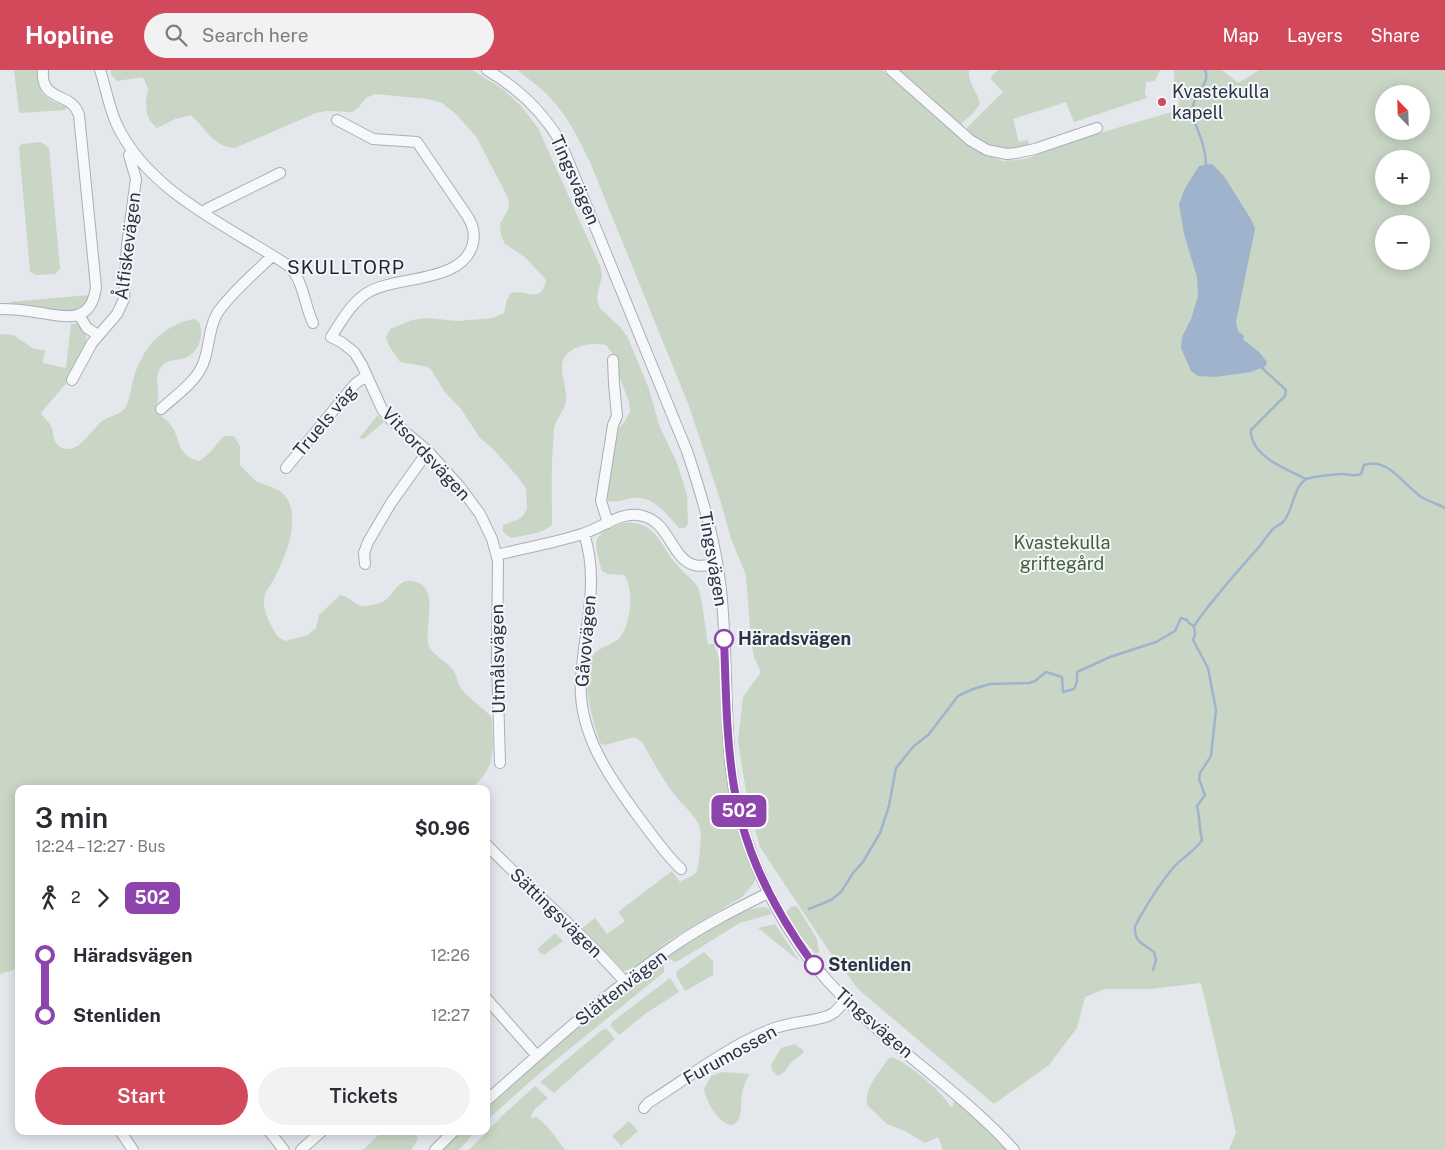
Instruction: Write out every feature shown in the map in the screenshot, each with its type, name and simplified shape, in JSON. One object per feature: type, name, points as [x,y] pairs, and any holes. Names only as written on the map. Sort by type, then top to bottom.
[{"type":"street","points":[[0,309],[34,311],[66,317],[79,315],[90,305],[94,298],[96,287],[78,110],[74,104],[48,91],[44,83],[43,70]]},
{"type":"street","points":[[100,70],[117,125],[132,150],[148,169],[204,213],[290,266],[301,284],[313,322]]},
{"type":"street","name":"Tingsvägen","points":[[487,70],[502,79],[526,99],[553,130],[566,154],[687,451],[703,502],[717,564],[723,610],[729,742],[734,789],[750,848],[768,893],[803,951],[834,988],[979,1114],[1014,1150]]},
{"type":"street","points":[[891,70],[970,140],[988,150],[1007,154],[1016,153],[1035,149],[1096,128]]},
{"type":"street","name":"Vitsordsvägen","points":[[337,120],[373,139],[417,142],[472,224],[474,236],[468,255],[457,264],[430,276],[382,286],[366,294],[353,305],[330,337],[341,342],[354,352],[359,358],[382,409],[428,451],[460,487],[480,514],[492,539],[497,556]]},
{"type":"street","name":"Ålfiskevägen","points":[[72,380],[98,335],[117,314],[124,299],[130,211],[136,189],[135,171],[129,155],[132,150]]},
{"type":"street","points":[[204,213],[207,209],[280,173]]},
{"type":"street","points":[[161,409],[201,369],[206,356],[212,326],[218,313],[272,256]]},
{"type":"street","points":[[79,315],[87,328],[98,335]]},
{"type":"street","points":[[608,522],[601,501],[613,425],[617,416],[613,360]]},
{"type":"street","name":"Truels väg","points":[[286,468],[355,384],[366,376]]},
{"type":"street","points":[[365,564],[364,553],[368,542],[391,503],[428,451]]},
{"type":"street","points":[[497,556],[584,534],[626,515],[644,516],[658,524],[684,560],[701,566],[717,564]]},
{"type":"street","name":"Gåvovägen","points":[[584,534],[589,551],[592,579],[581,680],[583,704],[592,743],[614,784],[668,857],[680,869]]},
{"type":"street","name":"Utmålsvägen","points":[[497,556],[500,764]]},
{"type":"street","name":"Sättingsvägen","points":[[490,848],[546,901],[604,959],[624,982]]},
{"type":"street","name":"Slättenvägen","points":[[490,1097],[624,982],[690,935],[768,893]]},
{"type":"street","name":"Furumossen","points":[[644,1108],[701,1068],[741,1044],[781,1026],[828,1016],[835,1012],[846,1000]]},
{"type":"street","points":[[490,1003],[537,1056]]},
{"type":"street","points":[[123,1135],[133,1150]]},
{"type":"street","points":[[272,1135],[284,1150]]},
{"type":"street","points":[[301,1150],[318,1135]]},
{"type":"street","points":[[435,1150],[446,1135]]},
{"type":"green space","points":[[14,70],[37,70],[38,85],[44,95],[48,99],[67,107],[65,110],[20,113]]},
{"type":"green space","points":[[111,70],[472,70],[503,89],[522,107],[538,128],[601,268],[602,277],[597,300],[600,308],[621,328],[628,338],[649,389],[659,425],[677,463],[687,495],[688,524],[685,528],[679,528],[664,511],[646,499],[631,498],[608,501],[605,492],[614,434],[630,412],[629,402],[617,370],[617,359],[606,345],[595,344],[577,347],[562,362],[566,400],[554,428],[552,525],[538,532],[511,538],[503,532],[503,525],[523,516],[527,509],[526,488],[495,451],[480,438],[461,409],[444,391],[432,371],[428,367],[400,362],[389,346],[386,337],[390,329],[412,320],[427,318],[458,321],[493,318],[504,313],[511,293],[537,294],[544,288],[546,280],[526,258],[505,244],[501,235],[500,224],[509,208],[508,198],[477,138],[457,115],[442,103],[427,99],[375,94],[366,98],[352,112],[327,111],[316,113],[235,148],[227,147],[215,141],[191,115],[175,119],[157,128],[150,121],[147,114],[148,89],[143,77],[117,81],[111,74]]},
{"type":"green space","name":"Kvastekulla griftegård","points":[[517,70],[882,70],[973,149],[1003,161],[1025,159],[1096,134],[1175,111],[1179,102],[1175,88],[1174,70],[1222,70],[1238,83],[1259,70],[1445,70],[1445,1150],[1229,1150],[1236,1132],[1201,983],[1150,989],[1105,989],[1085,997],[1077,1028],[1049,1065],[994,1104],[859,990],[827,948],[760,847],[748,804],[738,741],[743,697],[761,672],[754,657],[751,640],[746,575],[731,539],[719,496],[689,406],[590,162],[563,113],[539,87]]},
{"type":"green space","points":[[900,70],[969,70],[971,84],[980,104],[960,125]]},
{"type":"green space","points":[[998,70],[1160,70],[1155,81],[1146,82],[1145,93],[1147,98],[1074,122],[1066,102],[1013,119],[1019,142],[1028,140],[1029,144],[1023,148],[996,149],[976,138],[966,129],[1003,92],[990,78]]},
{"type":"green space","points":[[41,142],[49,148],[60,269],[55,274],[36,275],[30,272],[19,147],[22,144]]},
{"type":"green space","points":[[90,295],[80,308],[67,312],[52,312],[22,307],[9,302]]},
{"type":"green space","points":[[194,319],[199,322],[201,331],[200,341],[196,349],[189,356],[168,362],[161,367],[157,378],[157,409],[159,414],[174,430],[182,451],[199,461],[224,436],[234,436],[240,446],[240,465],[256,481],[283,493],[290,506],[292,526],[287,548],[264,598],[266,615],[277,636],[285,641],[308,635],[316,628],[319,615],[340,595],[347,597],[356,604],[367,606],[386,600],[402,583],[412,581],[421,584],[427,591],[429,599],[429,646],[453,670],[464,692],[491,717],[492,756],[485,773],[474,785],[15,785],[15,969],[0,974],[0,334],[13,335],[34,349],[45,350],[43,363],[66,368],[71,324],[78,323],[86,332],[86,349],[67,382],[41,413],[51,426],[54,440],[57,444],[62,448],[68,449],[80,444],[104,420],[124,409],[137,369],[147,349],[162,333],[182,322]]},
{"type":"green space","points":[[378,415],[384,422],[364,439],[359,438]]},
{"type":"green space","points":[[624,523],[643,525],[650,529],[675,563],[695,583],[699,590],[708,644],[714,644],[719,658],[725,761],[756,876],[754,883],[742,897],[671,939],[633,968],[624,971],[582,928],[595,918],[607,934],[625,921],[618,912],[672,871],[680,882],[696,873],[701,837],[698,823],[670,788],[642,742],[634,737],[605,745],[601,744],[589,702],[587,679],[590,661],[598,650],[617,640],[622,635],[630,609],[630,589],[627,581],[624,575],[608,574],[602,571],[597,552],[597,539],[605,531]]},
{"type":"green space","points":[[795,906],[817,939],[819,952],[816,954],[801,937],[786,912]]},
{"type":"green space","points":[[764,907],[769,909],[772,914],[740,923],[680,960],[675,962],[667,958],[725,919],[751,909]]},
{"type":"green space","points":[[775,924],[800,962],[758,928]]},
{"type":"green space","points":[[555,933],[563,941],[544,955],[540,953],[537,949]]},
{"type":"green space","points":[[704,952],[713,961],[713,975],[685,991],[676,975],[677,971]]},
{"type":"green space","points":[[662,961],[664,964],[664,972],[534,1078],[490,1117],[490,1102],[595,1011]]},
{"type":"green space","points":[[670,978],[679,992],[645,1014],[619,1035],[611,1026],[612,1022]]},
{"type":"green space","points":[[607,1029],[615,1039],[554,1093],[540,1082],[602,1030]]},
{"type":"green space","points":[[795,1044],[804,1051],[778,1076],[772,1070],[771,1065],[781,1048]]},
{"type":"green space","points":[[891,1057],[906,1065],[924,1079],[941,1094],[952,1108],[955,1097],[1009,1150],[943,1150],[938,1137],[925,1143],[905,1131],[887,1124],[867,1105],[867,1098],[870,1086]]},
{"type":"green space","points":[[723,1072],[750,1074],[742,1093],[740,1116],[736,1123],[732,1125],[722,1121],[714,1111],[707,1100],[704,1089],[711,1076]]},
{"type":"green space","points":[[535,1086],[548,1098],[535,1109],[530,1118],[536,1117],[545,1124],[565,1150],[513,1150],[512,1148],[511,1150],[469,1150],[484,1135],[490,1135],[490,1128]]},
{"type":"green space","points":[[629,1121],[638,1131],[621,1146],[612,1136]]},
{"type":"green space","points":[[378,1135],[416,1135],[418,1139],[411,1150],[363,1150]]},
{"type":"green space","points":[[457,1135],[472,1135],[459,1150],[442,1150]]},
{"type":"water","points":[[1212,164],[1224,176],[1255,229],[1236,322],[1238,331],[1244,336],[1243,339],[1260,353],[1267,362],[1266,366],[1251,372],[1215,377],[1198,376],[1191,371],[1181,348],[1182,337],[1191,319],[1198,296],[1197,277],[1184,234],[1179,204],[1184,190],[1199,166]]},
{"type":"waterway","points":[[1205,70],[1206,79],[1194,101],[1193,111],[1194,121],[1204,148],[1206,165]]},
{"type":"waterway","points":[[1262,368],[1286,390],[1285,396],[1251,430],[1252,439],[1256,447],[1263,454],[1280,466],[1306,479],[1338,474],[1358,475],[1361,474],[1364,465],[1373,463],[1381,465],[1396,474],[1423,498],[1445,508]]},
{"type":"waterway","points":[[1153,970],[1156,960],[1154,952],[1137,939],[1135,926],[1168,874],[1202,840],[1197,806],[1205,795],[1199,779],[1200,773],[1211,756],[1216,710],[1208,668],[1193,640],[1195,634],[1194,626],[1271,531],[1287,517],[1295,494],[1301,483],[1306,479]]},
{"type":"waterway","points":[[809,909],[831,900],[841,892],[853,873],[863,862],[880,833],[889,806],[896,768],[913,747],[929,734],[958,696],[990,684],[1029,683],[1035,681],[1046,672],[1062,677],[1063,692],[1074,689],[1077,682],[1077,672],[1110,657],[1156,642],[1175,631],[1181,618],[1187,620],[1193,626]]},
{"type":"bus line","name":"502","points":[[724,639],[730,762],[740,814],[757,868],[768,893],[787,927],[814,965]]},
{"type":"place","name":"Kvastekulla kapell","points":[[1162,102]]},
{"type":"place","name":"Häradsvägen","points":[[724,639]]},
{"type":"place","name":"Stenliden","points":[[814,965]]},
{"type":"district","name":"SKULLTORP","points":[[346,267]]}]
